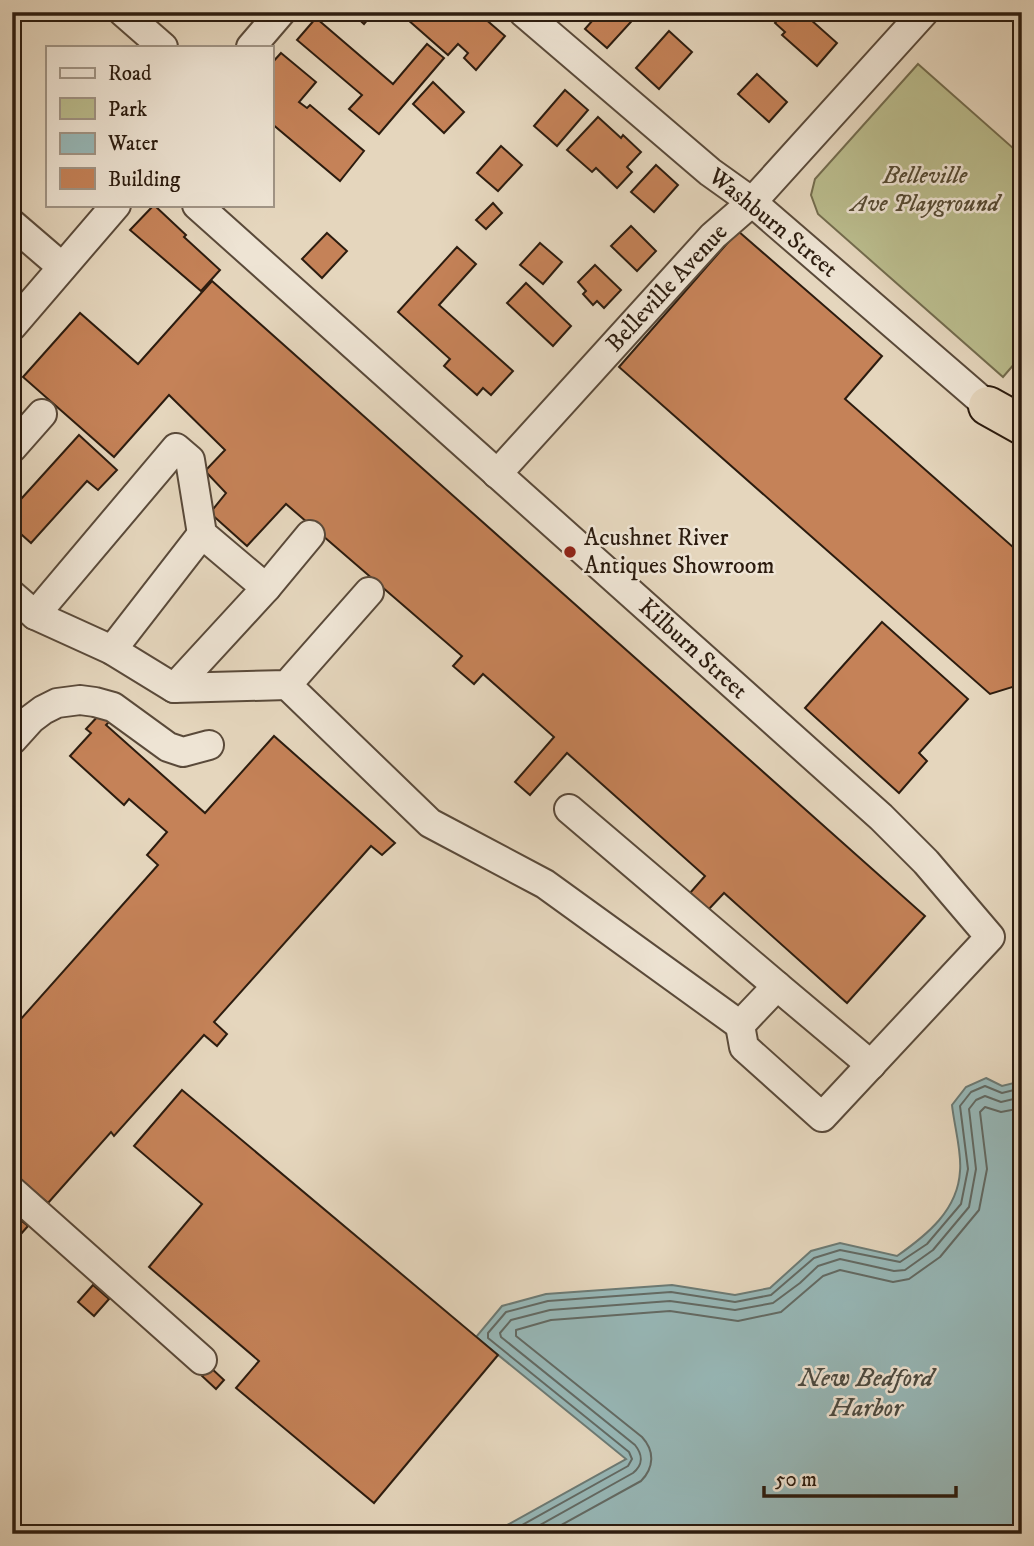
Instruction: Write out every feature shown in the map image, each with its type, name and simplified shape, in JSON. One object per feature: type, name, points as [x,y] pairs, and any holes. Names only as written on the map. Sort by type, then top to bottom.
[{"type":"highway","points":[[988,406],[1022,425]]},
{"type":"street","points":[[123,12],[162,46]]},
{"type":"street","points":[[252,46],[281,12]]},
{"type":"street","name":"Washburn Street","points":[[523,12],[710,172],[752,202],[1022,435]]},
{"type":"street","name":"Belleville Avenue","points":[[497,474],[713,236],[752,202],[924,12]]},
{"type":"street","points":[[12,326],[115,206]]},
{"type":"street","name":"Kilburn Street","points":[[198,206],[889,824],[933,870],[990,937],[871,1065]]},
{"type":"street","points":[[12,224],[62,267]]},
{"type":"street","points":[[12,448],[42,414]]},
{"type":"street","points":[[35,615],[176,448],[190,460],[202,534],[266,588]]},
{"type":"street","points":[[112,650],[202,534]]},
{"type":"street","points":[[174,688],[266,588],[310,535]]},
{"type":"street","points":[[287,685],[369,592]]},
{"type":"street","points":[[12,595],[35,615],[112,650],[174,688],[287,685],[430,823],[545,884],[740,1025],[744,1047],[822,1117],[871,1065],[569,809]]},
{"type":"street","points":[[12,740],[43,710],[57,703],[80,700],[113,707],[168,747],[183,752],[208,745]]},
{"type":"street","points":[[740,1025],[777,986]]},
{"type":"street","points":[[12,1191],[202,1360]]},
{"type":"green space","name":"Belleville Ave Playground","points":[[918,64],[1022,156],[1022,355],[1003,377],[818,214],[811,195],[815,179]]},
{"type":"water","name":"New Bedford Harbor","points":[[986,1078],[1002,1086],[1022,1081],[1022,1534],[491,1534],[626,1459],[476,1337],[502,1306],[546,1294],[672,1285],[735,1295],[770,1288],[811,1251],[840,1243],[897,1256],[930,1230],[954,1198],[960,1164],[952,1105],[966,1087]]},
{"type":"building","points":[[351,12],[374,12],[364,24]]},
{"type":"building","points":[[399,12],[487,12],[483,17],[505,36],[476,70],[464,58],[468,53],[458,44],[448,55]]},
{"type":"building","points":[[600,12],[640,12],[607,48],[585,29]]},
{"type":"building","points":[[784,12],[790,12],[797,18],[802,12],[837,43],[817,66],[782,35],[785,32],[775,23]]},
{"type":"building","points":[[316,18],[393,84],[427,44],[444,58],[379,134],[349,109],[362,95],[297,40]]},
{"type":"building","points":[[669,31],[692,52],[659,89],[636,68]]},
{"type":"building","points":[[281,53],[316,82],[299,102],[307,108],[310,105],[364,151],[340,181],[273,125],[273,62]]},
{"type":"building","points":[[757,74],[787,102],[769,122],[738,94]]},
{"type":"building","points":[[433,82],[464,112],[444,133],[413,104]]},
{"type":"building","points":[[565,90],[588,110],[557,146],[534,126]]},
{"type":"building","points":[[598,117],[641,152],[627,167],[632,172],[617,188],[596,168],[592,172],[567,150]]},
{"type":"building","points":[[501,146],[522,165],[498,191],[477,173]]},
{"type":"building","points":[[656,165],[678,185],[654,212],[631,192]]},
{"type":"building","points":[[493,203],[502,213],[486,229],[476,220]]},
{"type":"building","points":[[155,206],[220,270],[201,291],[130,230]]},
{"type":"building","points":[[631,226],[656,251],[637,271],[611,246]]},
{"type":"building","points":[[738,231],[882,356],[845,399],[1022,555],[1022,684],[990,694],[619,367]]},
{"type":"building","points":[[327,233],[347,251],[322,278],[302,259]]},
{"type":"building","points":[[540,243],[562,262],[543,284],[520,265]]},
{"type":"building","points":[[457,247],[476,264],[439,305],[513,371],[491,395],[483,388],[477,395],[444,366],[450,359],[398,312]]},
{"type":"building","points":[[595,265],[621,290],[604,308],[597,301],[593,305],[583,294],[586,291],[578,282]]},
{"type":"building","points":[[212,281],[925,916],[847,1003],[724,893],[708,910],[690,893],[705,876],[567,753],[530,795],[515,782],[554,737],[483,674],[474,684],[453,666],[462,656],[286,504],[247,546],[210,513],[226,493],[205,471],[225,450],[169,395],[114,457],[23,377],[80,313],[138,364]]},
{"type":"building","points":[[526,283],[571,326],[553,346],[507,303]]},
{"type":"building","points":[[79,435],[117,470],[98,490],[87,481],[31,543],[12,526],[12,509]]},
{"type":"building","points":[[882,622],[968,699],[919,753],[927,761],[899,793],[805,708]]},
{"type":"building","points":[[100,714],[109,722],[106,725],[205,813],[274,736],[395,843],[382,855],[371,846],[214,1022],[227,1034],[217,1046],[204,1035],[114,1136],[111,1132],[48,1203],[12,1172],[12,1029],[158,865],[147,855],[167,832],[129,799],[124,805],[70,756],[91,733],[86,729]]},
{"type":"building","points":[[182,1090],[498,1355],[374,1503],[236,1388],[259,1361],[149,1267],[202,1204],[134,1146]]},
{"type":"building","points":[[12,1213],[28,1226],[12,1244]]},
{"type":"building","points":[[93,1285],[109,1299],[94,1316],[78,1302]]},
{"type":"building","points":[[210,1367],[224,1380],[216,1389],[202,1376]]},
{"type":"place","name":"Acushnet River Antiques Showroom","points":[[570,552]]}]
